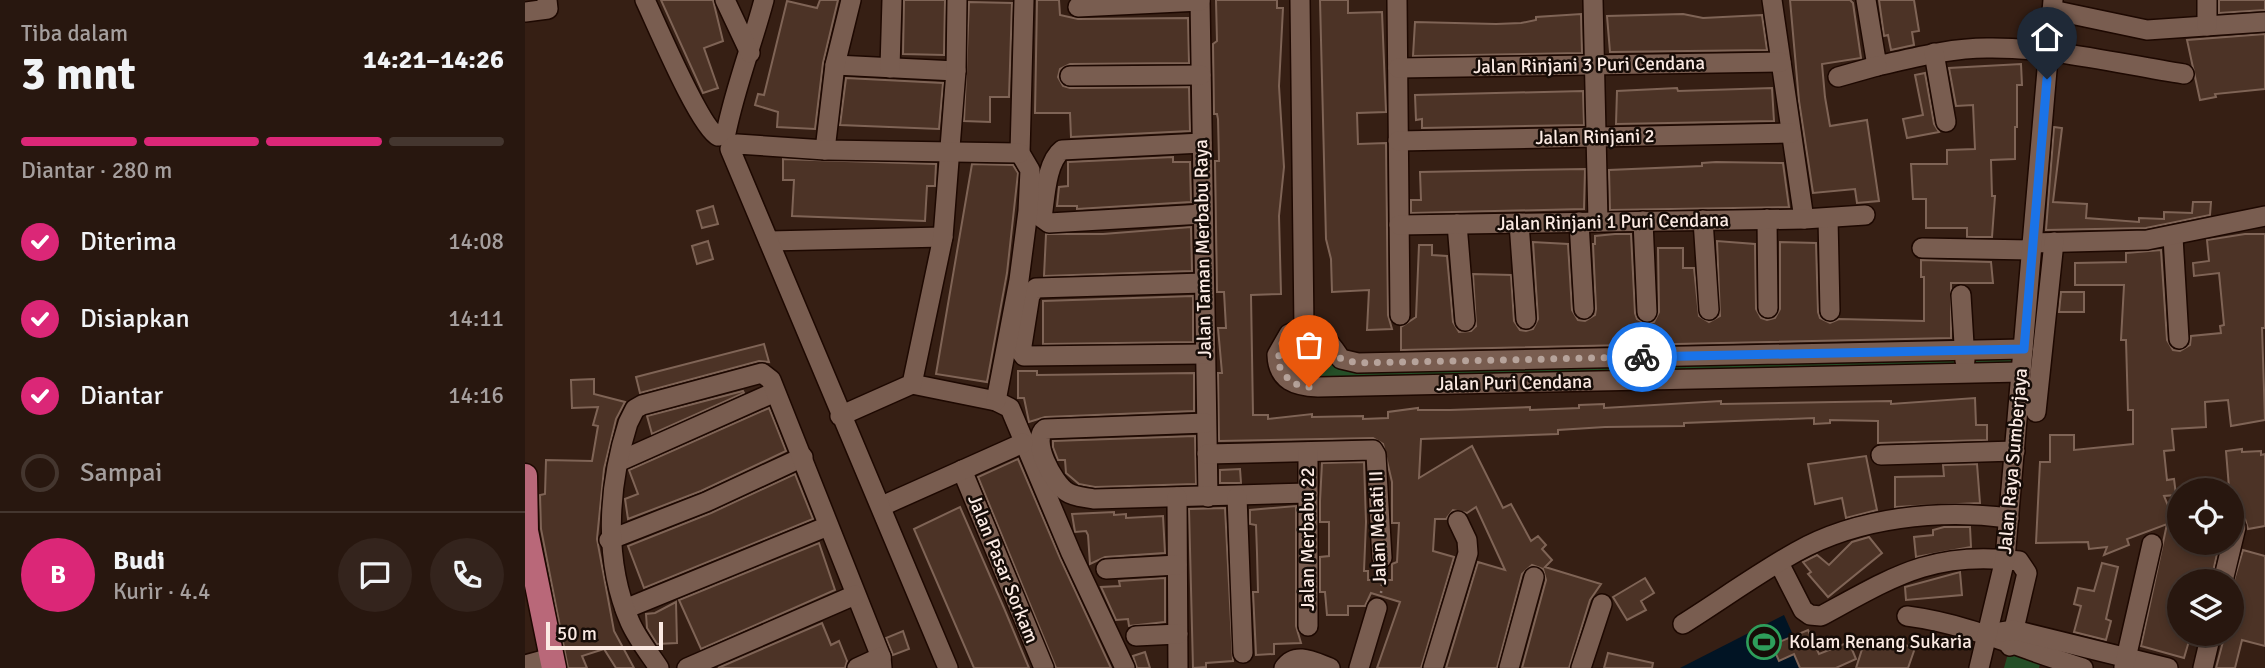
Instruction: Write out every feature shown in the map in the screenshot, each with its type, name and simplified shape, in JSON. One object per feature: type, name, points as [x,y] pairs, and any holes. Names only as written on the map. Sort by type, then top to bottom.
[{"type":"main road","points":[[526,482],[526,531],[553,663]]},
{"type":"street","points":[[525,12],[548,9],[547,0]]},
{"type":"street","points":[[645,0],[696,107],[715,135],[726,133],[734,95],[750,53],[764,0]]},
{"type":"street","points":[[725,0],[750,53]]},
{"type":"street","points":[[825,150],[835,65],[851,0]]},
{"type":"street","points":[[890,68],[892,0]]},
{"type":"street","points":[[912,384],[943,237],[951,150],[957,0]]},
{"type":"street","points":[[996,401],[1019,280],[1028,211],[1030,170],[1020,153],[1024,0]]},
{"type":"street","points":[[1300,0],[1304,329]]},
{"type":"street","points":[[1397,0],[1400,315]]},
{"type":"street","points":[[1584,309],[1596,137],[1593,0]]},
{"type":"street","points":[[1772,0],[1804,219]]},
{"type":"street","points":[[1866,0],[1877,66]]},
{"type":"street","points":[[2207,0],[2207,26]]},
{"type":"street","points":[[1078,7],[1200,1]]},
{"type":"street","name":"Jalan Taman Merbabu Raya","points":[[1200,1],[1208,497]]},
{"type":"street","points":[[2053,5],[2147,30],[2265,22]]},
{"type":"street","name":"Jalan Raya Sumberjaya","points":[[1979,668],[2005,559],[2053,5]]},
{"type":"street","points":[[1838,77],[1934,53],[1987,48],[2050,52],[2184,74]]},
{"type":"street","points":[[1934,53],[1946,122]]},
{"type":"street","name":"Jalan Rinjani 3 Puri Cendana","points":[[1398,68],[1781,62]]},
{"type":"street","points":[[835,65],[955,71]]},
{"type":"street","points":[[1070,76],[1201,75]]},
{"type":"street","name":"Jalan Rinjani 2","points":[[1398,141],[1791,133]]},
{"type":"street","points":[[1202,143],[1066,149],[1058,153],[1047,186],[1042,218],[1049,223],[1203,214]]},
{"type":"street","points":[[948,668],[730,149],[737,144],[825,150],[1020,153]]},
{"type":"street","name":"Jalan Rinjani 1 Puri Cendana","points":[[1399,225],[1804,219],[1865,215]]},
{"type":"street","points":[[1922,248],[2032,246],[2173,237],[2265,216]]},
{"type":"street","points":[[1828,218],[1830,311]]},
{"type":"street","points":[[1767,219],[1768,308]]},
{"type":"street","points":[[1703,220],[1709,310]]},
{"type":"street","points":[[1643,222],[1647,312]]},
{"type":"street","points":[[1519,223],[1526,318]]},
{"type":"street","points":[[1457,224],[1465,321]]},
{"type":"street","points":[[769,240],[943,237]]},
{"type":"street","points":[[2173,237],[2179,339]]},
{"type":"street","points":[[2036,412],[2054,243]]},
{"type":"street","points":[[1204,283],[1036,288],[1031,292],[1021,352],[1024,356],[1205,354]]},
{"type":"street","points":[[1961,295],[1966,373]]},
{"type":"street","name":"Jalan Puri Cendana","points":[[2021,372],[1305,387],[1285,378],[1280,371],[1277,355],[1289,334],[1304,329],[1313,330],[1327,338],[1341,359],[1358,363],[2024,349]]},
{"type":"street","points":[[1866,351],[1866,377]]},
{"type":"street","points":[[1692,356],[1692,378]]},
{"type":"street","points":[[659,668],[631,625],[609,540],[628,423],[635,409],[642,405],[759,373],[769,377],[803,457],[882,663],[857,668]]},
{"type":"street","points":[[840,416],[912,384],[996,401],[1010,408],[1023,443],[1125,668]]},
{"type":"street","points":[[620,461],[775,393]]},
{"type":"street","points":[[1206,423],[1045,429],[1039,436],[1039,444],[1061,487],[1070,495],[1094,499],[1308,493]]},
{"type":"street","points":[[881,506],[1023,443]]},
{"type":"street","name":"Jalan Melati II","points":[[1308,452],[1369,449],[1375,453],[1382,558]]},
{"type":"street","points":[[1881,454],[2015,451]]},
{"type":"street","points":[[1207,454],[1308,452]]},
{"type":"street","name":"Jalan Merbabu 22","points":[[1308,452],[1308,626]]},
{"type":"street","points":[[609,540],[706,502],[803,457]]},
{"type":"street","name":"Jalan Pasar Sorkam","points":[[962,470],[1044,668]]},
{"type":"street","points":[[1177,497],[1178,668]]},
{"type":"street","points":[[1237,497],[1243,653]]},
{"type":"street","points":[[1683,624],[1779,563],[1828,537],[1888,519],[1987,515],[2009,518]]},
{"type":"street","points":[[1433,668],[1468,553],[1467,540],[1458,521]]},
{"type":"street","points":[[625,609],[828,526]]},
{"type":"street","points":[[2125,657],[2152,544]]},
{"type":"street","points":[[1779,563],[1803,610],[1809,615],[1821,616],[1915,567],[1965,558],[2005,559],[2024,563],[2027,573],[2012,638]]},
{"type":"street","points":[[1106,569],[1177,565]]},
{"type":"street","points":[[1509,668],[1534,577]]},
{"type":"street","points":[[687,668],[855,595]]},
{"type":"street","points":[[1581,668],[1602,604]]},
{"type":"street","name":"Jalan Melati II","points":[[1359,668],[1377,608]]},
{"type":"street","points":[[1907,616],[2012,638],[2043,654],[2083,668]]},
{"type":"street","points":[[1136,636],[1178,634]]},
{"type":"street","points":[[2203,668],[2208,646]]},
{"type":"street","points":[[2043,654],[2125,657],[2168,668]]},
{"type":"street","points":[[1284,668],[1294,659],[1305,658],[1330,668]]},
{"type":"street","points":[[525,665],[553,663]]},
{"type":"path","name":"Jalan Melati II","points":[[1377,608],[1383,572],[1382,558]]},
{"type":"green space","points":[[1304,329],[1341,359],[2023,349],[2021,372],[1298,386],[1279,347]]},
{"type":"green space","points":[[2010,646],[2042,655],[2039,668],[2004,668]]},
{"type":"water","name":"Kolam Renang Sukaria","points":[[1784,615],[1808,668],[1680,668]]},
{"type":"building","points":[[661,0],[713,0],[723,41],[704,48],[718,88],[703,93]]},
{"type":"building","points":[[820,0],[838,0],[823,63],[815,129],[777,127],[778,112],[755,105],[758,94],[764,95],[787,1],[817,8]]},
{"type":"building","points":[[904,0],[945,0],[944,55],[903,54]]},
{"type":"building","points":[[1037,0],[1059,0],[1060,15],[1078,19],[1188,18],[1189,63],[1070,64],[1060,69],[1058,77],[1063,86],[1070,88],[1189,87],[1190,131],[1071,137],[1070,113],[1035,113]]},
{"type":"building","points":[[1216,0],[1277,0],[1277,8],[1283,8],[1279,86],[1284,167],[1279,216],[1281,294],[1251,295],[1253,415],[1268,415],[1268,419],[1312,414],[1312,417],[1363,416],[1363,419],[1388,418],[1388,412],[1418,408],[1450,410],[1530,407],[1530,410],[1579,408],[1579,405],[1604,404],[1604,408],[1721,401],[1721,404],[1891,401],[1891,404],[1975,398],[1976,425],[1987,425],[1987,440],[1878,443],[1878,421],[1830,420],[1830,423],[1814,424],[1814,418],[1684,423],[1684,426],[1605,427],[1558,430],[1558,434],[1421,439],[1419,478],[1472,446],[1503,508],[1511,504],[1531,541],[1538,536],[1546,545],[1542,549],[1552,560],[1545,567],[1601,584],[1590,600],[1569,668],[1522,668],[1546,580],[1543,569],[1532,565],[1522,574],[1497,668],[1446,668],[1478,562],[1505,570],[1476,507],[1467,513],[1453,510],[1446,519],[1435,519],[1433,551],[1454,557],[1421,668],[1377,668],[1400,602],[1371,593],[1365,606],[1348,606],[1348,615],[1327,615],[1325,592],[1320,592],[1320,557],[1329,556],[1329,522],[1320,522],[1320,501],[1322,463],[1364,462],[1364,571],[1368,571],[1368,580],[1392,580],[1392,564],[1397,562],[1399,523],[1392,523],[1392,482],[1383,444],[1373,438],[1219,441],[1218,373],[1222,373],[1218,328],[1226,328],[1224,292],[1217,292],[1215,161],[1219,161],[1218,119],[1217,114],[1214,114],[1213,44],[1217,41]]},
{"type":"building","points":[[1320,0],[1348,0],[1348,13],[1382,12],[1386,112],[1357,113],[1358,144],[1386,143],[1388,315],[1392,329],[1367,330],[1369,290],[1332,292],[1331,259],[1326,239]]},
{"type":"building","points":[[1790,0],[1850,0],[1853,3],[1861,58],[1822,64],[1825,97],[1830,126],[1867,120],[1879,201],[1857,203],[1855,189],[1813,193],[1799,101]]},
{"type":"building","points":[[1879,0],[1914,0],[1919,31],[1912,32],[1914,45],[1891,50],[1888,35],[1884,36]]},
{"type":"building","points":[[2219,0],[2265,0],[2265,10],[2219,13]]},
{"type":"building","points":[[969,2],[1012,3],[1009,97],[990,97],[990,122],[964,121]]},
{"type":"building","points":[[1581,14],[1582,53],[1413,56],[1415,22],[1521,23],[1536,20],[1536,17]]},
{"type":"building","points":[[1683,14],[1703,18],[1762,15],[1767,50],[1610,52],[1607,16]]},
{"type":"building","points":[[2265,34],[2265,89],[2215,94],[2216,97],[2200,100],[2187,40]]},
{"type":"building","points":[[2021,64],[2022,85],[2017,85],[2015,159],[1991,160],[1992,196],[1995,196],[1992,237],[1967,237],[1967,228],[1926,228],[1926,199],[1913,199],[1911,164],[1947,164],[1947,150],[1975,149],[1973,105],[1956,106],[1949,68]]},
{"type":"building","points":[[1925,73],[1934,124],[1939,132],[1907,138],[1903,119],[1923,115],[1915,75]]},
{"type":"building","points":[[846,78],[943,83],[939,129],[840,125]]},
{"type":"building","points":[[1677,88],[1678,91],[1772,88],[1774,121],[1616,124],[1617,91]]},
{"type":"building","points":[[1583,91],[1584,125],[1422,128],[1422,119],[1416,120],[1415,95]]},
{"type":"building","points":[[2054,127],[2062,128],[2053,202],[2087,204],[2086,218],[2139,222],[2139,218],[2164,219],[2164,212],[2192,213],[2193,202],[2211,202],[2210,215],[2146,228],[2046,230]]},
{"type":"building","points":[[1173,157],[1173,162],[1190,162],[1191,202],[1077,209],[1077,206],[1057,206],[1059,187],[1068,186],[1068,162]]},
{"type":"building","points":[[783,159],[936,164],[935,186],[927,186],[925,221],[792,216],[794,180],[783,180]]},
{"type":"building","points":[[1702,163],[1783,163],[1789,207],[1610,210],[1609,170],[1702,166]]},
{"type":"building","points":[[972,164],[1013,165],[1018,173],[1007,273],[987,382],[936,374]]},
{"type":"building","points":[[1585,169],[1584,209],[1411,213],[1411,200],[1421,200],[1420,172]]},
{"type":"building","points":[[713,206],[718,224],[702,228],[697,211]]},
{"type":"building","points":[[1191,227],[1192,271],[1044,276],[1046,234],[1103,234]]},
{"type":"building","points":[[1631,234],[1635,313],[1637,319],[1647,324],[1654,322],[1659,312],[1658,248],[1683,248],[1683,268],[1694,268],[1699,316],[1709,322],[1720,316],[1717,241],[1755,244],[1756,309],[1761,318],[1767,320],[1775,318],[1780,309],[1780,242],[1816,243],[1818,312],[1820,318],[1830,323],[1839,319],[1924,321],[1924,277],[1921,277],[1921,260],[1991,262],[1993,283],[1951,283],[1951,338],[1401,350],[1401,327],[1416,317],[1419,245],[1432,245],[1432,255],[1447,256],[1453,322],[1459,332],[1471,331],[1476,326],[1473,274],[1511,275],[1514,321],[1520,330],[1526,331],[1533,329],[1538,319],[1533,242],[1568,244],[1572,310],[1578,320],[1585,321],[1595,315],[1596,309],[1593,244],[1595,236]]},
{"type":"building","points":[[2265,234],[2265,328],[2262,328],[2265,420],[2231,426],[2228,400],[2205,402],[2206,427],[2172,429],[2174,450],[2164,451],[2167,524],[2127,539],[2129,545],[2104,555],[2107,547],[2089,549],[2088,542],[2036,543],[2040,462],[2050,462],[2050,435],[2074,435],[2074,450],[2133,444],[2133,410],[2128,410],[2126,340],[2121,340],[2124,285],[2075,285],[2075,263],[2126,262],[2126,253],[2161,250],[2167,340],[2173,350],[2180,351],[2190,345],[2191,336],[2221,333],[2220,326],[2224,325],[2219,273],[2194,276],[2193,263],[2209,261],[2207,240]]},
{"type":"building","points":[[708,241],[713,259],[697,264],[692,246]]},
{"type":"building","points":[[2061,292],[2084,292],[2084,312],[2059,312]]},
{"type":"building","points":[[1193,296],[1193,342],[1043,344],[1043,301]]},
{"type":"building","points":[[764,344],[769,362],[759,361],[640,393],[636,377]]},
{"type":"building","points":[[1018,371],[1037,371],[1037,375],[1194,373],[1194,411],[1045,417],[1029,422],[1024,398],[1018,398]]},
{"type":"building","points":[[594,379],[594,394],[625,402],[616,419],[604,469],[597,539],[614,631],[634,668],[616,668],[604,649],[582,656],[587,668],[568,668],[541,529],[540,495],[545,494],[546,460],[592,461],[598,426],[593,425],[598,407],[572,408],[571,380]]},
{"type":"building","points":[[743,391],[744,393],[652,434],[647,416]]},
{"type":"building","points":[[769,408],[786,451],[701,491],[628,519],[625,499],[638,494],[629,470]]},
{"type":"building","points":[[1195,436],[1196,484],[1095,487],[1079,484],[1066,473],[1065,460],[1058,460],[1053,447],[1053,441]]},
{"type":"building","points":[[2242,449],[2242,452],[2261,451],[2261,455],[2265,454],[2265,526],[2248,529],[2244,518],[2244,478],[2228,478],[2226,451]]},
{"type":"building","points":[[1866,456],[1877,510],[1846,518],[1842,498],[1815,504],[1808,464]]},
{"type":"building","points":[[1018,459],[1111,668],[1056,668],[978,477]]},
{"type":"building","points":[[1977,464],[1980,503],[1895,507],[1895,477],[1944,476],[1943,465]]},
{"type":"building","points":[[1240,469],[1241,483],[1220,483],[1220,470]]},
{"type":"building","points":[[795,474],[813,519],[644,588],[628,546],[711,513]]},
{"type":"building","points":[[1296,506],[1296,626],[1301,643],[1274,644],[1274,654],[1256,655],[1253,592],[1258,592],[1256,525],[1250,524],[1250,510]]},
{"type":"building","points":[[960,507],[1029,668],[974,668],[914,529]]},
{"type":"building","points":[[1225,508],[1233,661],[1206,663],[1206,667],[1193,668],[1189,509]]},
{"type":"building","points":[[1114,512],[1114,515],[1126,514],[1126,518],[1163,516],[1165,553],[1105,557],[1090,564],[1088,535],[1086,531],[1075,532],[1072,514]]},
{"type":"building","points":[[2167,524],[2167,555],[2217,555],[2214,569],[2167,569],[2167,646],[2188,646],[2184,658],[2141,646]]},
{"type":"building","points":[[1944,527],[1970,527],[1971,547],[1916,557],[1914,537],[1933,535],[1933,530]]},
{"type":"building","points":[[1869,537],[1882,553],[1828,597],[1808,574],[1811,572],[1803,562],[1817,555],[1829,565],[1852,542]]},
{"type":"building","points":[[819,543],[835,590],[701,649],[679,600]]},
{"type":"building","points":[[2244,550],[2265,556],[2265,646],[2244,641],[2244,569],[2237,569]]},
{"type":"building","points":[[2102,563],[2118,567],[2106,619],[2111,621],[2106,640],[2074,632],[2081,606],[2074,604],[2078,588],[2094,591]]},
{"type":"building","points":[[1960,572],[1962,595],[1906,600],[1905,587]]},
{"type":"building","points":[[1165,578],[1165,622],[1129,626],[1128,619],[1116,620],[1101,587],[1120,586],[1119,581]]},
{"type":"building","points":[[1645,578],[1654,593],[1641,601],[1646,610],[1627,620],[1613,597]]},
{"type":"building","points":[[676,602],[677,643],[657,644],[647,628],[646,614],[655,613]]},
{"type":"building","points":[[822,623],[831,645],[839,641],[847,661],[845,668],[718,668]]},
{"type":"building","points":[[1808,630],[1819,654],[1849,642],[1856,659],[1836,668],[1800,668],[1794,654],[1779,661],[1772,645]]},
{"type":"building","points":[[903,631],[909,649],[893,655],[886,638]]},
{"type":"building","points":[[1865,640],[1889,648],[1891,641],[1915,648],[1908,668],[1856,668]]},
{"type":"building","points":[[2222,646],[2240,646],[2235,668],[2216,668]]},
{"type":"building","points":[[1145,652],[1150,668],[1137,668],[1133,656]]},
{"type":"building","points":[[1608,653],[1653,663],[1652,668],[1604,668]]},
{"type":"way so far","points":[[1309,387],[1291,383],[1280,371],[1277,363],[1279,347],[1283,340],[1289,334],[1304,329],[1313,330],[1327,338],[1341,359],[1358,363],[1642,357]]},
{"type":"place","name":"Kolam Renang Sukaria","points":[[1764,642]]},
{"type":"route","points":[[1642,357],[2024,349],[2047,79]]}]
